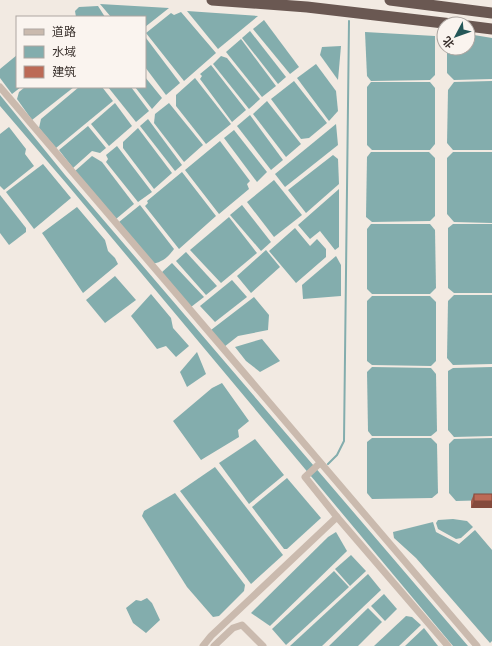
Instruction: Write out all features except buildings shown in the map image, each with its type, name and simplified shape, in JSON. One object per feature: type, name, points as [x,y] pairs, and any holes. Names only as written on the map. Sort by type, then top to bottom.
[{"type":"highway","points":[[212,0],[294,3],[436,22]]},
{"type":"highway","points":[[396,17],[394,0],[492,13]]},
{"type":"highway","points":[[476,27],[492,29]]},
{"type":"street","points":[[0,87],[477,646]]},
{"type":"street","points":[[320,463],[305,477],[337,517],[448,646]]},
{"type":"street","points":[[204,646],[211,636],[337,517]]},
{"type":"street","points":[[214,646],[234,628],[242,625],[263,646]]},
{"type":"water","points":[[100,4],[169,8],[146,26],[146,16],[110,16]]},
{"type":"water","points":[[98,6],[104,16],[76,16],[75,11],[79,7]]},
{"type":"water","points":[[187,11],[258,16],[218,49]]},
{"type":"water","points":[[181,12],[216,53],[184,81],[146,33],[171,13],[174,15]]},
{"type":"water","points":[[264,20],[299,67],[290,74],[253,29]]},
{"type":"water","points":[[250,31],[286,77],[278,84],[242,38]]},
{"type":"water","points":[[365,32],[435,36],[435,75],[430,80],[371,81],[367,76]]},
{"type":"water","points":[[476,35],[492,38],[492,79],[454,80],[447,73],[447,56],[476,56]]},
{"type":"water","points":[[146,38],[180,83],[166,95],[146,68]]},
{"type":"water","points":[[241,39],[276,86],[262,97],[226,52]]},
{"type":"water","points":[[341,46],[338,80],[320,55],[322,47]]},
{"type":"water","points":[[16,56],[16,88],[20,88],[12,94],[0,78],[0,69]]},
{"type":"water","points":[[221,56],[227,58],[260,99],[249,109],[213,64]]},
{"type":"water","points":[[316,64],[336,91],[338,111],[329,121],[297,78]]},
{"type":"water","points":[[211,65],[246,110],[232,122],[200,79],[202,76],[200,74]]},
{"type":"water","points":[[146,78],[162,98],[152,109],[136,88],[146,88]]},
{"type":"water","points":[[195,78],[231,124],[206,144],[176,106],[176,95]]},
{"type":"water","points":[[294,81],[327,123],[309,138],[301,139],[271,99]]},
{"type":"water","points":[[492,81],[492,150],[453,150],[447,143],[448,90],[454,82]]},
{"type":"water","points":[[371,82],[430,82],[435,88],[435,144],[430,150],[372,150],[367,145],[367,87]]},
{"type":"water","points":[[24,88],[73,88],[32,120],[17,99],[19,92]]},
{"type":"water","points":[[78,88],[103,88],[113,101],[56,148],[39,128],[41,119]]},
{"type":"water","points":[[109,88],[132,88],[149,111],[136,122]]},
{"type":"water","points":[[0,95],[65,175],[468,646],[453,646],[0,106]]},
{"type":"water","points":[[267,101],[301,144],[286,157],[253,114]]},
{"type":"water","points":[[115,103],[132,126],[109,146],[91,124]]},
{"type":"water","points":[[169,103],[203,145],[184,162],[154,123],[155,114]]},
{"type":"water","points":[[250,115],[283,160],[271,170],[237,126]]},
{"type":"water","points":[[148,119],[182,165],[175,171],[140,126]]},
{"type":"water","points":[[336,124],[338,145],[285,187],[275,174]]},
{"type":"water","points":[[88,126],[106,148],[100,153],[92,151],[73,168],[59,150]]},
{"type":"water","points":[[9,127],[26,149],[25,154],[34,166],[4,190],[0,186],[0,134]]},
{"type":"water","points":[[138,128],[172,173],[154,189],[123,148],[123,142]]},
{"type":"water","points":[[234,130],[267,172],[257,182],[224,138]]},
{"type":"water","points":[[220,141],[250,181],[247,184],[249,189],[219,214],[185,170]]},
{"type":"water","points":[[117,146],[152,192],[138,202],[106,162],[108,159],[106,155]]},
{"type":"water","points":[[371,152],[429,152],[435,158],[435,216],[430,221],[372,222],[366,217],[367,157]]},
{"type":"water","points":[[453,152],[492,152],[492,223],[454,222],[447,214],[447,158]]},
{"type":"water","points":[[333,155],[338,159],[339,184],[306,213],[288,190]]},
{"type":"water","points":[[92,156],[102,162],[134,204],[116,219],[75,171]]},
{"type":"water","points":[[43,164],[71,198],[34,229],[6,192]]},
{"type":"water","points":[[182,172],[216,216],[179,249],[145,206],[148,203],[147,201]]},
{"type":"water","points":[[274,180],[302,215],[274,237],[247,202]]},
{"type":"water","points":[[339,189],[339,247],[335,250],[320,231],[310,239],[298,225]]},
{"type":"water","points":[[0,195],[26,228],[26,232],[9,245],[0,233]]},
{"type":"water","points":[[140,205],[174,249],[160,262],[153,264],[119,222]]},
{"type":"water","points":[[242,205],[271,242],[261,251],[230,215]]},
{"type":"water","points":[[77,207],[105,240],[108,251],[115,258],[118,264],[83,293],[42,233]]},
{"type":"water","points":[[229,217],[257,253],[221,283],[190,250]]},
{"type":"water","points":[[371,224],[430,224],[435,230],[436,288],[430,294],[372,294],[367,289],[367,229]]},
{"type":"water","points":[[453,224],[492,224],[492,293],[454,293],[448,288],[448,228]]},
{"type":"water","points":[[295,228],[310,246],[317,239],[326,249],[326,257],[296,283],[269,251]]},
{"type":"water","points":[[266,250],[280,267],[251,293],[237,276]]},
{"type":"water","points":[[186,252],[217,286],[206,295],[176,261]]},
{"type":"water","points":[[336,256],[341,265],[341,296],[303,299],[302,285]]},
{"type":"water","points":[[172,263],[204,297],[191,307],[161,273]]},
{"type":"water","points":[[115,276],[136,300],[105,323],[86,300]]},
{"type":"water","points":[[232,280],[247,297],[215,322],[200,306]]},
{"type":"water","points":[[151,294],[171,318],[173,328],[189,346],[176,357],[166,346],[157,349],[131,316]]},
{"type":"water","points":[[454,295],[492,295],[492,364],[453,365],[447,358],[448,301]]},
{"type":"water","points":[[372,296],[430,296],[436,302],[436,361],[431,366],[372,365],[367,361],[367,301]]},
{"type":"water","points":[[254,297],[269,315],[268,330],[238,336],[224,347],[211,330]]},
{"type":"water","points":[[262,339],[280,361],[260,372],[246,361],[235,347]]},
{"type":"water","points":[[197,352],[206,374],[187,387],[180,372]]},
{"type":"water","points":[[372,367],[431,368],[436,374],[437,431],[431,436],[372,436],[368,431],[367,372]]},
{"type":"water","points":[[492,367],[492,436],[454,437],[448,430],[448,371],[453,368]]},
{"type":"water","points":[[222,383],[249,421],[238,430],[239,437],[201,460],[173,421],[212,388]]},
{"type":"water","points":[[372,438],[431,438],[437,444],[438,493],[432,498],[372,499],[367,493],[367,442]]},
{"type":"water","points":[[492,438],[492,500],[456,501],[449,493],[449,444],[454,439]]},
{"type":"water","points":[[255,439],[284,475],[249,504],[219,463]]},
{"type":"water","points":[[215,467],[283,555],[251,584],[180,491]]},
{"type":"water","points":[[287,478],[321,518],[287,549],[284,549],[252,507]]},
{"type":"water","points":[[175,493],[245,585],[244,591],[219,616],[213,617],[187,587],[142,516],[144,511]]},
{"type":"water","points":[[453,519],[467,521],[473,527],[461,538],[456,539],[438,529],[436,523],[438,520]]},
{"type":"water","points":[[433,522],[436,532],[459,544],[475,530],[492,550],[492,641],[490,643],[416,558],[394,538],[393,532]]},
{"type":"water","points":[[336,532],[347,551],[270,626],[251,613],[328,537]]},
{"type":"water","points":[[351,555],[366,571],[350,586],[335,569]]},
{"type":"water","points":[[334,571],[349,587],[286,645],[272,629]]},
{"type":"water","points":[[368,574],[381,590],[322,646],[290,646]]},
{"type":"water","points":[[384,594],[397,609],[385,621],[371,606]]},
{"type":"water","points":[[147,598],[152,603],[160,620],[146,633],[133,623],[126,608],[136,600],[141,601]]},
{"type":"water","points":[[368,608],[382,622],[358,646],[329,646]]},
{"type":"water","points":[[406,616],[412,617],[421,625],[399,646],[374,646]]},
{"type":"water","points":[[424,628],[438,646],[405,646]]},
{"type":"waterway","points":[[328,464],[337,455],[344,441],[349,21]]}]
